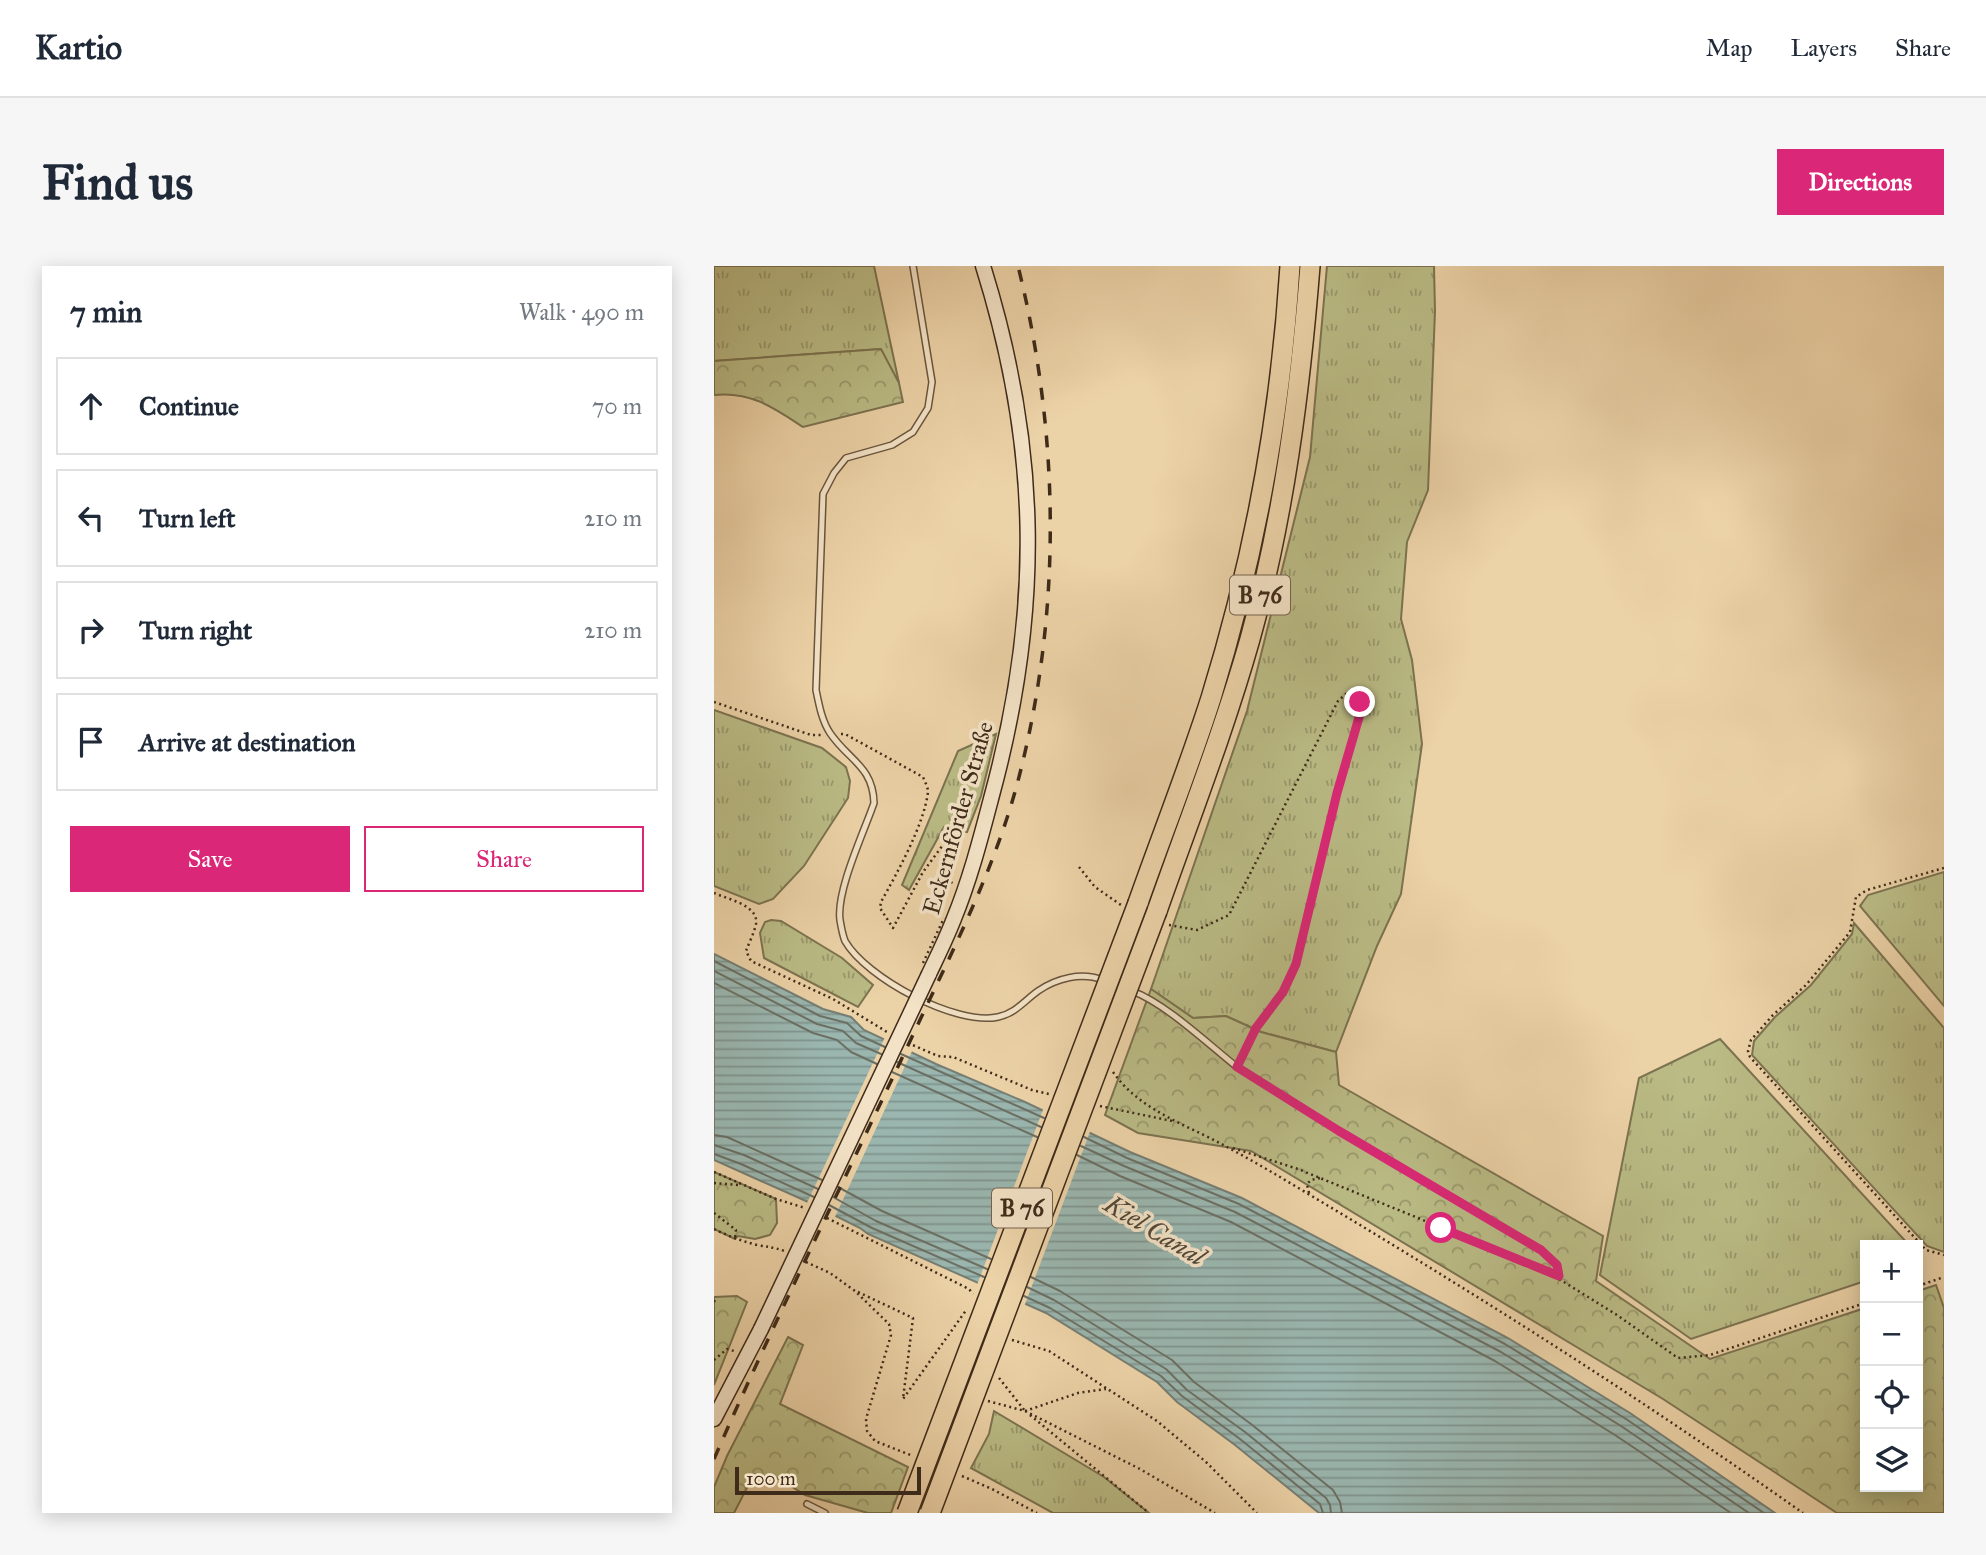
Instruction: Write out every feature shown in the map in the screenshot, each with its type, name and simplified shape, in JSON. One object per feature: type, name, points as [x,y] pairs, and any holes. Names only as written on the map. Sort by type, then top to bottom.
[{"type":"highway","name":"B 76","points":[[907,1513],[1131,904],[1210,699],[1247,562],[1260,500],[1279,382],[1290,266]]},
{"type":"highway","name":"B 76","points":[[930,1513],[1162,918],[1230,704],[1250,637],[1288,459],[1300,380],[1310,266]]},
{"type":"street","name":"Eckernförder Straße","points":[[714,1419],[761,1329],[953,922],[964,893],[1004,753],[1021,663],[1028,548],[1022,440],[1015,393],[983,266]]},
{"type":"lane","points":[[913,266],[932,382],[928,408],[913,432],[892,445],[846,458],[823,495],[816,691],[822,717],[831,734],[866,772],[874,789],[874,803],[841,897],[840,919],[845,941],[876,974],[942,1010],[996,1018],[1014,1012],[1039,990],[1065,978],[1091,976],[1143,995],[1237,1067]]},
{"type":"lane","points":[[807,1504],[825,1513]]},
{"type":"path","points":[[1162,918],[1197,930],[1229,915],[1338,701],[1347,693],[1354,696],[1360,702],[1360,714],[1337,793],[1296,964],[1283,992],[1256,1028],[1237,1067],[1339,1131],[1541,1250],[1557,1265],[1559,1276]]},
{"type":"path","points":[[714,702],[811,735],[845,734],[923,777],[928,790],[919,822],[906,855],[881,902],[880,908],[892,928],[923,872],[951,834],[955,833],[949,877],[956,889],[964,893]]},
{"type":"path","points":[[1079,867],[1095,887],[1112,901],[1131,904]]},
{"type":"path","points":[[1944,868],[1867,890],[1856,897],[1850,932],[1806,985],[1772,1016],[1751,1040],[1748,1051],[1750,1057],[1926,1250],[1944,1255]]},
{"type":"path","points":[[714,893],[744,905],[755,916],[756,923],[746,951],[751,961],[833,999],[857,1012],[871,1025],[896,1037]]},
{"type":"path","points":[[909,1043],[938,1056],[953,1057],[1032,1090],[1057,1096]]},
{"type":"path","points":[[1110,1067],[1122,1086],[1149,1107],[1226,1146],[1530,1329],[1699,1439],[1803,1513]]},
{"type":"path","points":[[1095,1105],[1179,1122]]},
{"type":"path","points":[[1226,1146],[1298,1169],[1559,1276],[1678,1358],[1710,1355],[1860,1305]]},
{"type":"path","points":[[714,1172],[776,1199]]},
{"type":"path","points":[[1310,1195],[1307,1184],[1320,1178]]},
{"type":"path","points":[[714,1183],[741,1185]]},
{"type":"path","points":[[714,1213],[736,1230],[735,1238]]},
{"type":"path","points":[[714,1229],[760,1246],[771,1245],[783,1251]]},
{"type":"path","points":[[855,1232],[969,1289],[975,1297]]},
{"type":"path","points":[[807,1262],[830,1273],[855,1291],[889,1324]]},
{"type":"path","points":[[1923,1284],[1944,1278]]},
{"type":"path","points":[[855,1291],[913,1318],[903,1399],[967,1308]]},
{"type":"path","points":[[970,1316],[972,1307]]},
{"type":"path","points":[[1002,1340],[1012,1340],[1049,1351],[1157,1421],[1197,1454],[1257,1513]]},
{"type":"path","points":[[714,1360],[727,1349],[740,1351]]},
{"type":"path","points":[[1026,1411],[1078,1393],[1107,1389]]},
{"type":"path","points":[[981,1399],[1026,1411],[1140,1469],[1215,1513]]},
{"type":"path","points":[[1026,1411],[1149,1513]]},
{"type":"green space","points":[[714,266],[874,266],[899,383],[880,349],[714,361]]},
{"type":"green space","points":[[1327,266],[1434,266],[1435,311],[1428,490],[1407,542],[1401,619],[1412,660],[1422,744],[1401,894],[1377,946],[1336,1052],[1261,1032],[1226,1016],[1193,1018],[1151,989],[1247,711],[1310,457]]},
{"type":"green space","points":[[881,349],[899,383],[903,402],[803,427],[772,407],[751,398],[714,395],[714,361]]},
{"type":"green space","points":[[714,710],[822,748],[846,767],[850,781],[848,798],[804,866],[773,899],[759,904],[714,886]]},
{"type":"green space","points":[[996,734],[981,796],[967,832],[944,827],[909,890],[902,885],[958,751]]},
{"type":"green space","points":[[1944,872],[1944,1006],[1860,906],[1868,895]]},
{"type":"green space","points":[[781,921],[842,958],[873,985],[858,1007],[764,958],[760,933],[765,922]]},
{"type":"green space","points":[[1854,923],[1944,1028],[1944,1252],[1927,1246],[1752,1055],[1754,1041],[1775,1017],[1811,985],[1852,934]]},
{"type":"green space","points":[[1151,989],[1193,1018],[1226,1016],[1261,1032],[1336,1052],[1339,1085],[1603,1236],[1596,1281],[1710,1359],[1860,1310],[1860,1492],[1923,1492],[1923,1289],[1936,1285],[1944,1308],[1944,1513],[1837,1513],[1663,1399],[1251,1151],[1138,1133],[1105,1115]]},
{"type":"green space","points":[[1720,1039],[1904,1240],[1860,1240],[1860,1283],[1691,1339],[1600,1275],[1639,1078]]},
{"type":"green space","points":[[714,1172],[776,1199],[777,1223],[770,1235],[755,1239],[738,1236],[735,1239],[714,1229]]},
{"type":"green space","points":[[737,1296],[747,1302],[714,1385],[714,1297]]},
{"type":"green space","points":[[788,1337],[803,1345],[780,1404],[908,1467],[891,1513],[868,1513],[805,1495],[780,1479],[754,1474],[734,1513],[714,1513],[714,1487],[727,1456]]},
{"type":"green space","points":[[994,1411],[1104,1477],[1149,1513],[1053,1513],[971,1468],[989,1434]]},
{"type":"water","name":"Kiel Canal","points":[[714,954],[823,1009],[851,1017],[864,1030],[936,1064],[1025,1102],[1130,1152],[1242,1198],[1508,1338],[1630,1413],[1775,1513],[1319,1513],[1177,1402],[1157,1382],[1046,1313],[868,1234],[806,1201],[714,1160]]},
{"type":"pier","points":[[886,1035],[913,1049],[834,1219],[806,1205]]},
{"type":"pier","points":[[1044,1107],[1091,1129],[1024,1307],[977,1285]]},
{"type":"railway","points":[[714,1459],[973,907],[1000,839],[1021,769],[1044,644],[1050,518],[1042,391],[1018,266]]},
{"type":"route","points":[[1360,702],[1360,714],[1337,793],[1296,964],[1283,992],[1256,1028],[1237,1067],[1339,1131],[1541,1250],[1557,1265],[1559,1276],[1441,1228]]}]
